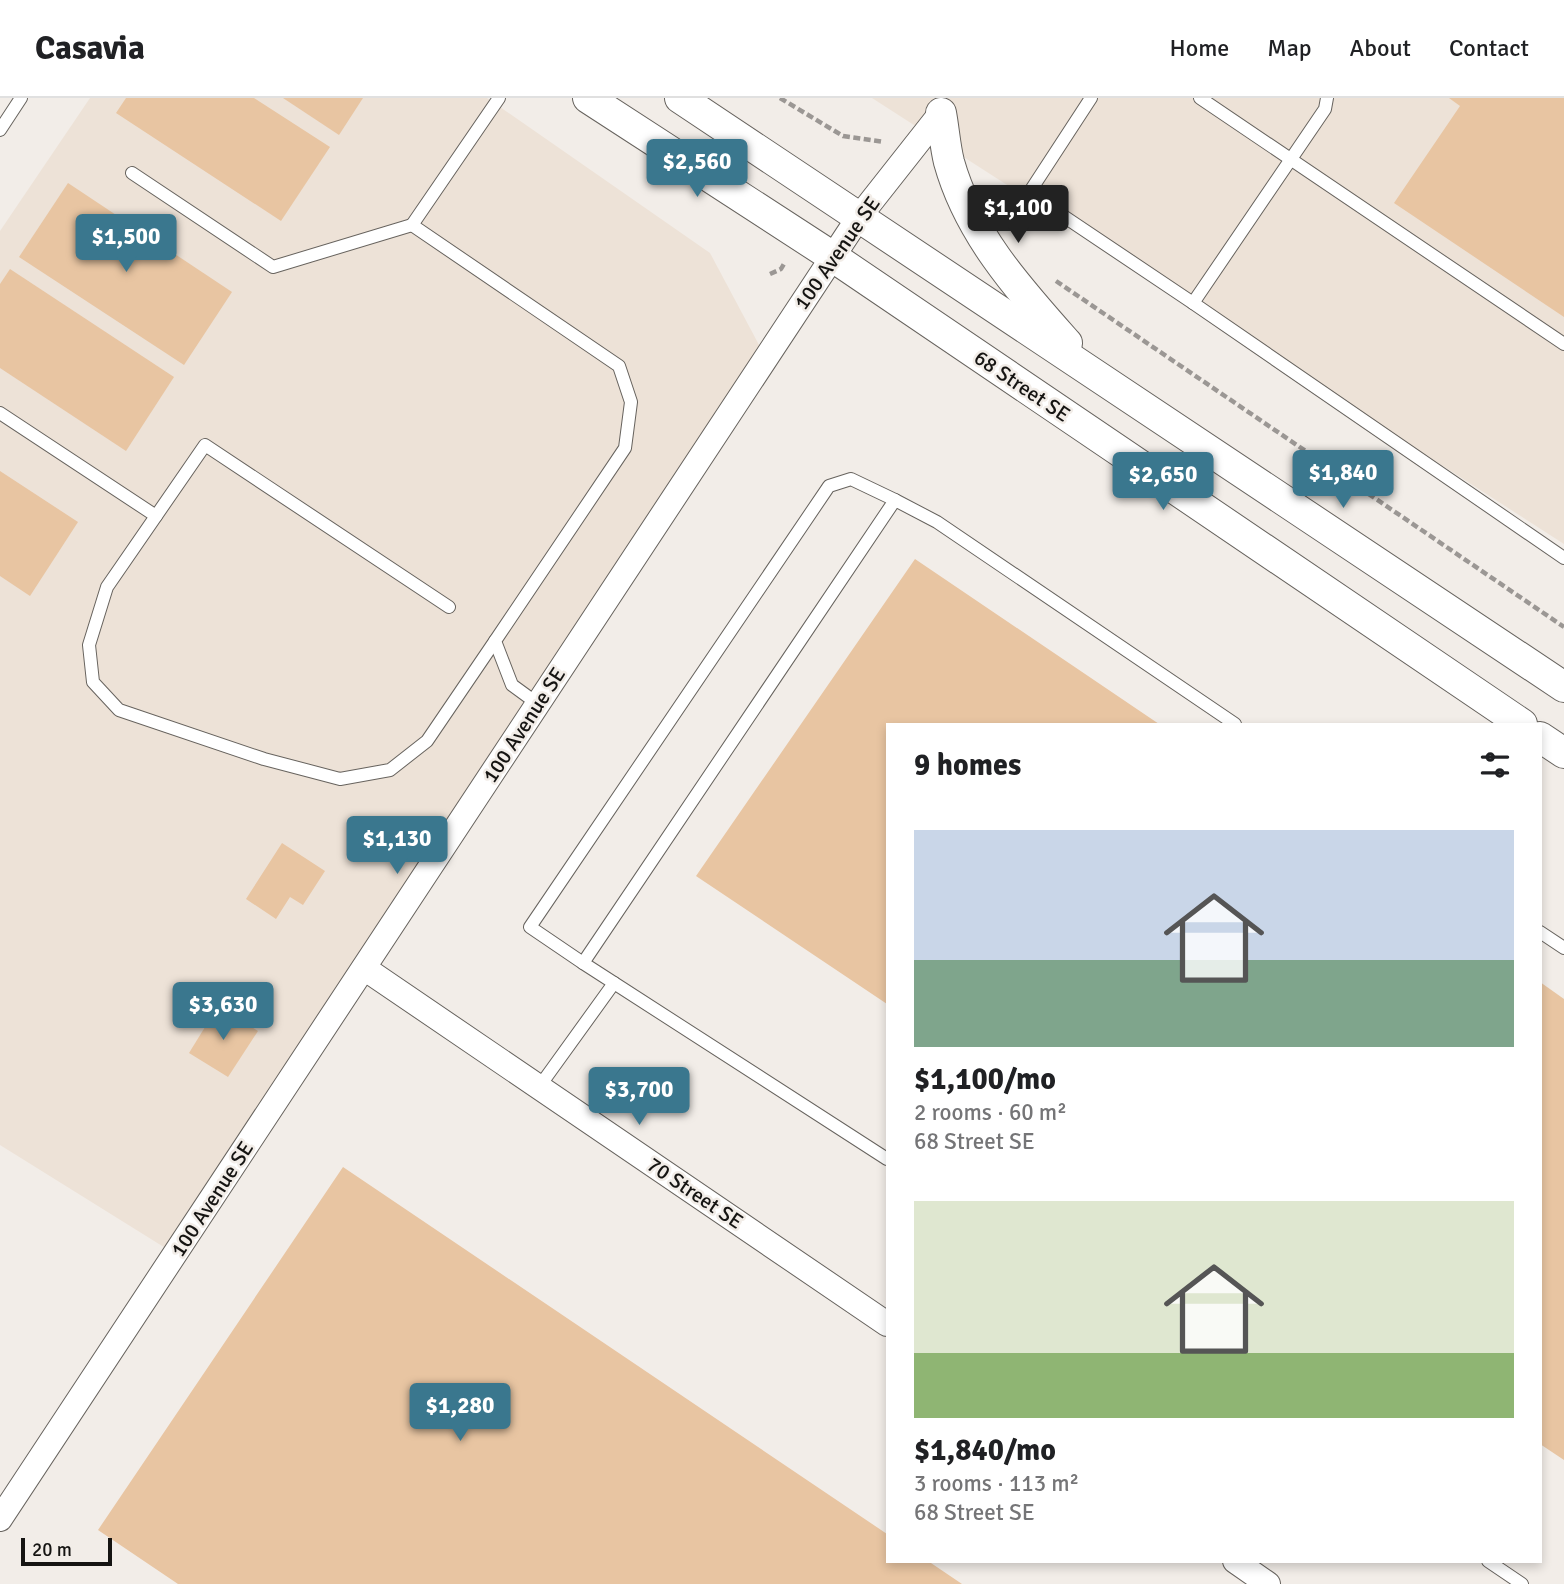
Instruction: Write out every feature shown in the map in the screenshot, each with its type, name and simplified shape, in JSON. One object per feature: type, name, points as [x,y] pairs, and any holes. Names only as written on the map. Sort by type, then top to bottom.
[{"type":"street","name":"68 Street SE","points":[[588,98],[833,257],[1521,723]]},
{"type":"street","points":[[680,98],[1564,687]]},
{"type":"street","name":"100 Avenue SE","points":[[0,1519],[859,217],[946,106]]},
{"type":"street","points":[[946,106],[949,162],[969,214],[1006,275],[1095,374]]},
{"type":"street","points":[[1542,738],[1564,753]]},
{"type":"street","name":"70 Street SE","points":[[364,968],[882,1317]]},
{"type":"street","points":[[1237,1563],[1268,1584]]},
{"type":"lane","points":[[0,130],[21,98]]},
{"type":"lane","points":[[132,173],[273,267],[412,225],[499,98]]},
{"type":"lane","points":[[1091,98],[1029,193],[1564,558]]},
{"type":"lane","points":[[1200,98],[1564,344]]},
{"type":"lane","points":[[1193,303],[1325,108],[1327,98]]},
{"type":"lane","points":[[412,225],[619,366],[631,402],[625,448],[427,741],[390,771],[340,779],[264,759],[120,710],[93,682],[89,645],[107,587],[205,445],[449,607]]},
{"type":"lane","points":[[0,413],[156,516]]},
{"type":"lane","points":[[886,1158],[530,927],[829,486],[851,479],[937,522],[1234,723]]},
{"type":"lane","points":[[583,963],[895,500]]},
{"type":"lane","points":[[495,641],[512,685],[538,704]]},
{"type":"lane","points":[[1542,933],[1564,948]]},
{"type":"lane","points":[[540,1087],[614,983]]},
{"type":"lane","points":[[1491,1563],[1522,1584]]},
{"type":"path","points":[[780,98],[843,136],[894,144]]},
{"type":"path","points":[[770,274],[781,269],[787,258]]},
{"type":"path","points":[[1052,278],[1564,628]]},
{"type":"shaded area","points":[[90,98],[487,98],[710,253],[766,358],[175,1254],[0,1145],[0,231]]},
{"type":"shaded area","points":[[872,98],[1564,98],[1564,544]]},
{"type":"building","points":[[126,98],[254,98],[330,147],[281,221],[116,113]]},
{"type":"building","points":[[283,98],[363,98],[339,135]]},
{"type":"building","points":[[1449,98],[1564,98],[1564,317],[1394,203],[1460,106]]},
{"type":"building","points":[[68,183],[232,292],[184,365],[19,257]]},
{"type":"building","points":[[10,269],[174,377],[126,451],[0,368],[0,284]]},
{"type":"building","points":[[0,471],[78,522],[30,596],[0,576]]},
{"type":"building","points":[[915,559],[1158,723],[886,723],[886,1003],[696,876]]},
{"type":"building","points":[[282,843],[325,871],[303,905],[290,897],[276,919],[246,899]]},
{"type":"building","points":[[1542,983],[1564,999],[1564,1460],[1542,1445]]},
{"type":"building","points":[[218,1006],[258,1031],[228,1077],[189,1053]]},
{"type":"building","points":[[343,1167],[886,1533],[886,1563],[931,1563],[962,1584],[178,1584],[98,1530]]}]
